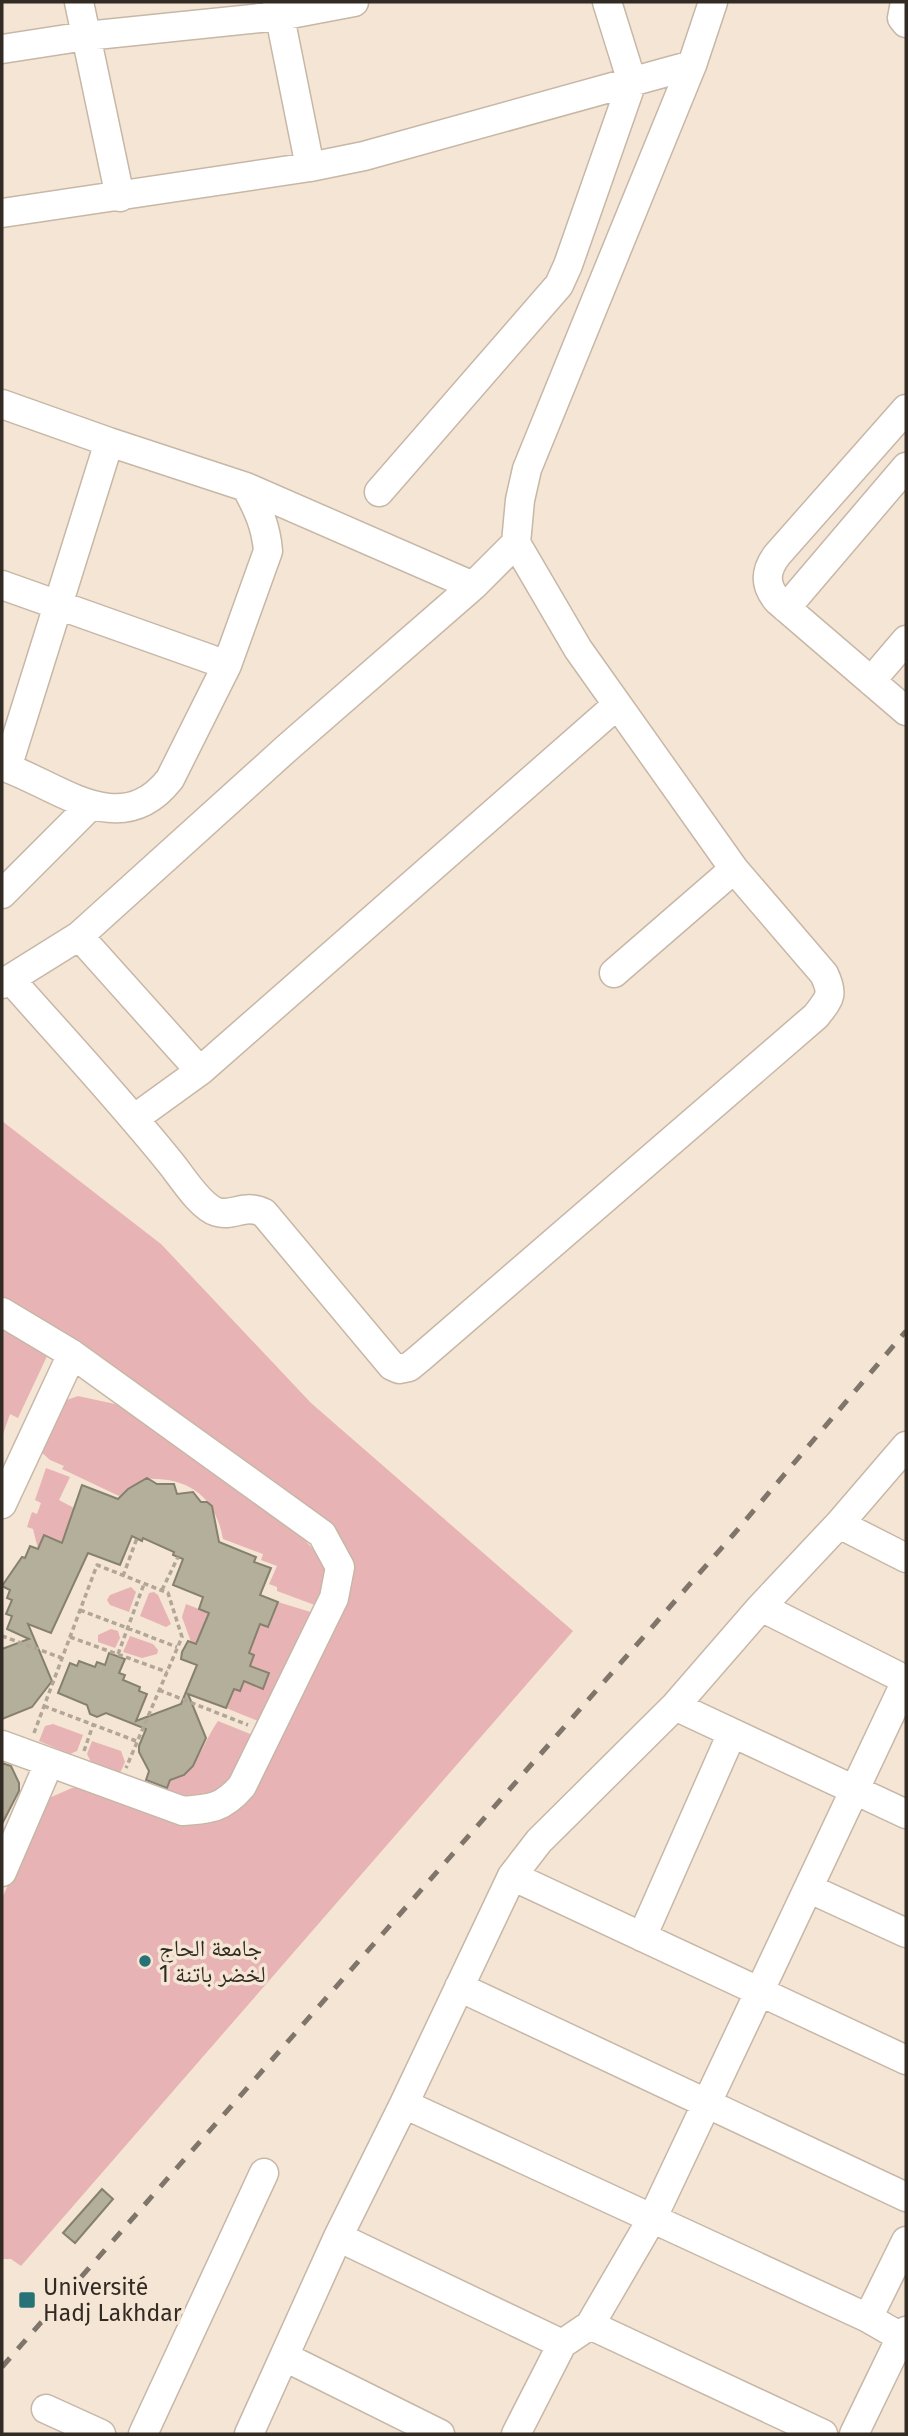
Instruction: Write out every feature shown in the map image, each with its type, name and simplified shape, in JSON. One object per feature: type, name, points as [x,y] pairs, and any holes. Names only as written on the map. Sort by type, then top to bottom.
[{"type":"street","points":[[79,2],[120,197]]},
{"type":"street","points":[[2,50],[278,9],[355,2]]},
{"type":"street","points":[[379,492],[559,285],[632,82],[607,2]]},
{"type":"street","points":[[516,543],[473,586],[79,936],[6,982],[135,1118],[198,1198],[217,1212],[254,1208],[264,1213],[392,1366],[399,1370],[409,1367],[672,1142],[817,1016],[830,999],[831,988],[824,974],[734,869],[578,649],[516,543],[520,500],[527,469],[692,65],[713,2]]},
{"type":"street","points":[[905,2],[902,18],[906,23]]},
{"type":"street","points":[[278,9],[310,167]]},
{"type":"street","points":[[2,213],[120,197],[364,156],[692,65]]},
{"type":"street","points":[[2,404],[246,487],[473,586]]},
{"type":"street","points":[[906,409],[771,564],[767,580],[772,595],[906,710]]},
{"type":"street","points":[[109,442],[4,767],[90,806],[116,810],[140,803],[160,792],[170,779],[227,666],[268,551],[267,532],[261,514],[246,487]]},
{"type":"street","points":[[786,608],[906,467]]},
{"type":"street","points":[[2,585],[227,666]]},
{"type":"street","points":[[872,681],[906,640]]},
{"type":"street","points":[[135,1118],[200,1071],[617,705]]},
{"type":"street","points":[[2,894],[90,806]]},
{"type":"street","points":[[614,973],[734,869]]},
{"type":"street","points":[[79,936],[200,1071]]},
{"type":"street","points":[[2,1312],[72,1354],[323,1534],[340,1567],[334,1598],[242,1786],[230,1800],[212,1809],[183,1811],[26,1754],[2,1872]]},
{"type":"street","points":[[2,1504],[72,1354]]},
{"type":"street","points":[[249,2434],[338,2237],[512,1876],[539,1841],[675,1706],[761,1606],[839,1524],[906,1446]]},
{"type":"street","points":[[839,1524],[906,1558]]},
{"type":"street","points":[[516,2434],[562,2344],[590,2325],[653,2217],[906,1681],[761,1606]]},
{"type":"street","points":[[675,1706],[906,1814]]},
{"type":"street","points":[[642,1937],[732,1733]]},
{"type":"street","points":[[512,1876],[906,2060]]},
{"type":"street","points":[[810,1889],[906,1933]]},
{"type":"street","points":[[459,1987],[906,2197]]},
{"type":"street","points":[[404,2104],[904,2334],[854,2434]]},
{"type":"street","points":[[143,2434],[264,2173]]},
{"type":"street","points":[[338,2237],[562,2344]]},
{"type":"street","points":[[868,2318],[906,2241]]},
{"type":"street","points":[[590,2325],[823,2434]]},
{"type":"street","points":[[285,2357],[440,2434]]},
{"type":"street","points":[[46,2409],[101,2434]]},
{"type":"path","points":[[123,1576],[137,1538]]},
{"type":"path","points":[[162,1590],[178,1557]]},
{"type":"path","points":[[26,1754],[97,1565],[169,1593],[182,1637],[118,1788]]},
{"type":"path","points":[[118,1654],[144,1584]]},
{"type":"path","points":[[80,1610],[177,1647]]},
{"type":"path","points":[[2,1636],[62,1658]]},
{"type":"path","points":[[70,1636],[167,1672]]},
{"type":"path","points":[[159,1690],[268,1733]]},
{"type":"path","points":[[44,1706],[136,1741]]},
{"type":"shaded area","name":"جامعة الحاج لخضر باتنة 1","points":[[2,1121],[161,1244],[311,1403],[573,1631],[21,2266],[11,2259],[2,2259],[2,1898],[49,1798],[72,1788],[85,1788],[217,1818],[353,1571],[333,1526],[32,1313],[2,1296]]},
{"type":"shaded area","points":[[2,1325],[49,1352],[18,1418],[10,1414],[2,1437]]},
{"type":"shaded area","points":[[78,1396],[130,1410],[293,1529],[315,1551],[323,1565],[326,1582],[320,1607],[277,1591],[277,1587],[269,1584],[277,1566],[261,1560],[263,1554],[223,1539],[213,1510],[205,1499],[185,1485],[158,1479],[142,1479],[142,1482],[119,1496],[62,1469],[64,1466],[50,1460],[40,1451],[58,1403]]},
{"type":"shaded area","points":[[46,1468],[70,1477],[59,1500],[74,1508],[69,1522],[81,1528],[73,1547],[44,1536],[38,1549],[33,1529],[27,1527],[32,1512],[37,1514],[41,1503],[35,1500]]},
{"type":"shaded area","points":[[131,1587],[136,1592],[129,1612],[110,1605],[107,1600],[110,1595]]},
{"type":"shaded area","points":[[149,1593],[158,1595],[171,1624],[166,1627],[140,1616]]},
{"type":"shaded area","points":[[278,1602],[317,1614],[263,1723],[226,1708],[234,1689],[240,1691],[244,1681],[263,1689],[269,1674],[250,1666],[254,1655],[249,1653],[257,1632],[251,1629],[254,1622],[269,1627]]},
{"type":"shaded area","points":[[186,1604],[209,1613],[205,1622],[213,1625],[204,1647],[191,1642],[182,1617]]},
{"type":"shaded area","points":[[111,1629],[118,1631],[120,1638],[115,1648],[98,1642],[98,1635]]},
{"type":"shaded area","points":[[130,1636],[153,1644],[158,1650],[157,1654],[142,1658],[123,1652]]},
{"type":"shaded area","points":[[218,1721],[258,1737],[233,1784],[190,1803],[165,1796],[170,1780],[188,1770],[194,1763]]},
{"type":"shaded area","points":[[53,1724],[83,1735],[77,1751],[70,1754],[39,1741],[45,1726]]},
{"type":"shaded area","points":[[92,1741],[121,1751],[125,1762],[120,1773],[91,1762],[87,1754]]},
{"type":"building","points":[[147,1478],[157,1484],[174,1484],[177,1494],[193,1492],[201,1502],[212,1506],[219,1542],[256,1557],[254,1562],[271,1568],[260,1595],[278,1602],[268,1627],[260,1624],[249,1653],[254,1655],[250,1666],[269,1673],[263,1689],[244,1681],[240,1691],[234,1689],[226,1708],[188,1694],[206,1738],[193,1766],[184,1775],[170,1780],[167,1788],[146,1780],[149,1771],[139,1752],[139,1746],[146,1729],[106,1713],[97,1717],[90,1714],[87,1705],[58,1693],[70,1663],[77,1666],[79,1661],[95,1667],[97,1662],[105,1665],[109,1653],[125,1659],[119,1673],[125,1675],[123,1680],[140,1687],[139,1691],[147,1694],[136,1721],[181,1704],[197,1665],[181,1659],[182,1652],[188,1641],[196,1644],[209,1613],[199,1609],[203,1597],[173,1585],[183,1559],[143,1538],[142,1541],[132,1536],[120,1565],[88,1553],[51,1633],[28,1624],[52,1681],[32,1707],[2,1719],[2,1649],[29,1639],[7,1629],[12,1616],[6,1614],[12,1600],[7,1598],[10,1590],[2,1586],[22,1557],[25,1558],[30,1546],[38,1549],[44,1535],[62,1543],[82,1485],[118,1499],[128,1489]]},
{"type":"building","points":[[2,1763],[11,1766],[19,1783],[19,1791],[2,1824]]},
{"type":"building","points":[[102,2189],[113,2199],[75,2243],[63,2233]]},
{"type":"railway","points":[[2,2367],[733,1535],[906,1331]]},
{"type":"place","name":"جامعة الحاج لخضر باتنة 1","points":[[145,1961]]},
{"type":"place","name":"Université Hadj Lakhdar","points":[[27,2300]]}]
